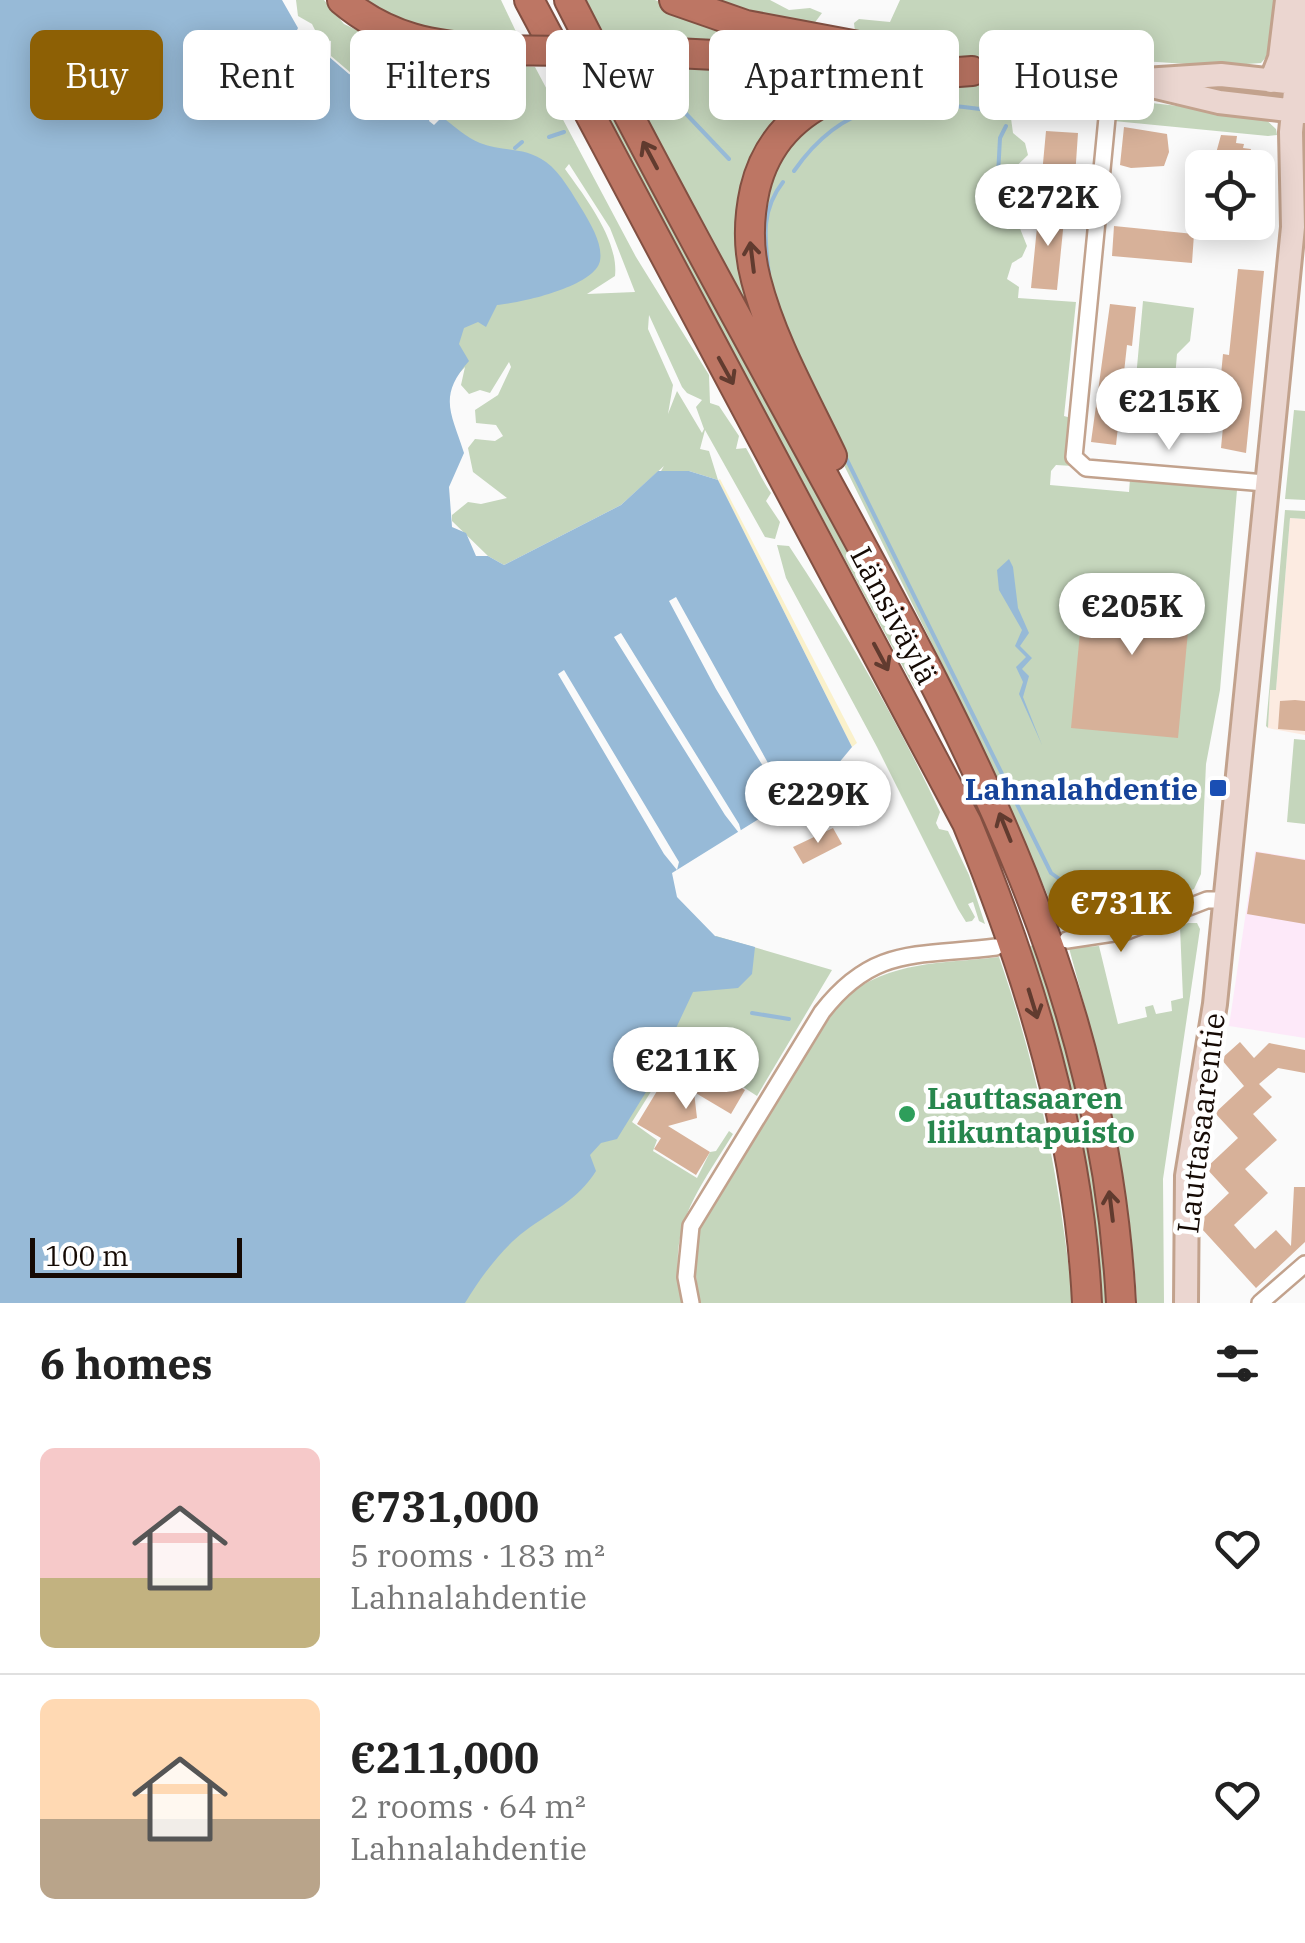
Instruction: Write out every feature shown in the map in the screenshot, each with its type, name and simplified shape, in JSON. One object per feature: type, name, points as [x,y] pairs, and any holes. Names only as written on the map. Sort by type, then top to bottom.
[{"type":"highway","points":[[342,0],[377,27],[428,45],[878,61],[972,71]]},
{"type":"highway","name":"Länsiväylä","points":[[527,0],[967,823],[997,897],[1045,1046],[1078,1206],[1088,1303]]},
{"type":"highway","name":"Länsiväylä","points":[[569,0],[889,596],[998,810],[1058,969],[1098,1121],[1112,1202],[1121,1303]]},
{"type":"highway","points":[[674,0],[746,24],[925,57],[972,71]]},
{"type":"highway","points":[[889,596],[841,476],[767,316],[754,273],[750,215],[758,177],[775,142],[790,124],[821,101],[886,80],[972,71]]},
{"type":"main road","name":"Lauttasaarentie","points":[[1288,0],[1280,58],[1299,111],[1289,163],[1292,227]]},
{"type":"main road","name":"Lauttasaarentie","points":[[1290,83],[1304,0]]},
{"type":"main road","points":[[972,71],[979,71]]},
{"type":"main road","points":[[1154,79],[1221,75],[1290,83]]},
{"type":"main road","points":[[1154,87],[1219,102],[1299,111]]},
{"type":"main road","name":"Lauttasaarentie","points":[[1186,1303],[1188,1176],[1215,1004],[1265,482],[1292,227],[1305,153]]},
{"type":"street","points":[[1107,120],[1074,457],[1086,468],[1265,482]]},
{"type":"street","points":[[1067,940],[1115,934],[1207,900],[1225,900]]},
{"type":"street","points":[[691,1303],[686,1277],[691,1226],[822,1012],[844,984],[877,962],[996,948]]},
{"type":"street","points":[[1260,1303],[1305,1264]]},
{"type":"shaded area","points":[[1290,518],[1305,519],[1305,735],[1268,728],[1270,690],[1276,690]]},
{"type":"shaded area","points":[[1255,851],[1305,859],[1305,1038],[1229,1026]]},
{"type":"green space","points":[[296,0],[324,0],[344,24],[357,30],[350,30],[350,72],[331,56],[330,30],[315,30],[298,16]]},
{"type":"green space","points":[[359,0],[501,0],[515,30],[415,30]]},
{"type":"green space","points":[[585,0],[655,0],[691,14],[764,30],[709,30],[709,43],[689,42],[689,30],[600,30]]},
{"type":"green space","points":[[699,0],[770,0],[789,10],[810,8],[822,13],[810,29]]},
{"type":"green space","points":[[900,0],[1277,0],[1269,54],[1261,63],[1217,66],[1154,62],[1154,30],[979,30],[979,56],[959,57],[959,30],[855,30],[854,23],[859,19],[890,22]]},
{"type":"green space","points":[[689,65],[709,66],[709,120],[812,120],[748,179],[780,370],[646,120],[689,120]]},
{"type":"green space","points":[[526,66],[535,67],[546,88],[546,120],[563,120],[636,257],[709,375],[710,403],[719,406],[739,436],[736,449],[746,448],[771,493],[766,501],[780,522],[775,539],[765,537],[705,430],[700,449],[709,451],[718,480],[689,471],[661,471],[664,466],[621,505],[504,565],[488,556],[452,521],[452,515],[468,502],[481,504],[507,498],[473,472],[468,448],[475,439],[495,441],[503,436],[496,425],[476,423],[475,410],[498,395],[511,367],[509,362],[490,393],[480,390],[469,394],[461,385],[465,367],[454,379],[442,120],[526,120]],"holes":[[[569,164],[610,228],[635,292],[587,294],[615,276],[615,262],[599,220],[565,169]],[[649,315],[682,387],[702,400],[696,407],[702,433],[677,391],[668,414],[673,385],[648,329]]]},
{"type":"green space","points":[[959,77],[979,81],[979,120],[1011,120],[1013,133],[1025,143],[1028,155],[1004,178],[1012,185],[1020,178],[1034,179],[1036,184],[1020,192],[1035,216],[1035,224],[1026,228],[1015,216],[1027,246],[1022,257],[1012,263],[1007,279],[1019,287],[1018,298],[1076,302],[1064,416],[1071,418],[1073,444],[1065,451],[1073,466],[1056,465],[1051,471],[1050,485],[1129,492],[1130,479],[1237,490],[1220,690],[1206,764],[1201,874],[1194,889],[1124,920],[1063,929],[965,711],[812,400],[774,314],[757,244],[766,170],[814,120],[959,120]]},
{"type":"green space","points":[[1154,103],[1261,115],[1276,129],[1277,135],[1103,120],[1154,120]]},
{"type":"green space","points":[[607,120],[613,120],[920,686],[915,689]]},
{"type":"green space","points":[[1143,301],[1194,308],[1190,341],[1177,354],[1173,402],[1136,378]]},
{"type":"green space","points":[[1294,410],[1305,411],[1305,500],[1285,499]]},
{"type":"green space","points":[[1285,510],[1305,511],[1305,519],[1290,518],[1276,690],[1270,690],[1268,728],[1266,726]]},
{"type":"green space","points":[[777,545],[789,546],[888,709],[940,812],[936,823],[939,829],[948,831],[969,875],[985,924],[979,921],[973,902],[968,904],[975,917],[972,921],[966,922],[958,909],[786,578]]},
{"type":"green space","points":[[1294,739],[1305,740],[1305,824],[1287,822]]},
{"type":"green space","points":[[1197,923],[1200,929],[1163,1179],[1164,1303],[1137,1303],[1128,1212],[1113,1124],[1069,948],[1099,946],[1118,1024],[1147,1017],[1145,1007],[1153,1005],[1156,1014],[1172,1011],[1171,1001],[1183,998],[1180,927]]},
{"type":"green space","points":[[716,936],[832,970],[757,1096],[686,1050],[672,1058],[632,1122],[657,1140],[653,1151],[697,1178],[710,1152],[716,1151],[729,1131],[733,1134],[696,1194],[681,1233],[678,1277],[683,1303],[434,1303],[566,1187]]},
{"type":"green space","points":[[1035,945],[1082,1122],[1098,1212],[1107,1303],[1102,1303],[1093,1212],[1077,1122],[1030,946]]},
{"type":"green space","name":"Lauttasaaren liikuntapuisto","points":[[999,957],[1026,1042],[1046,1128],[1073,1303],[699,1303],[694,1258],[697,1230],[842,998],[898,970]]},
{"type":"sand","points":[[718,480],[857,743],[852,747]]},
{"type":"water","points":[[0,0],[282,0],[297,30],[183,30],[183,120],[330,120],[330,58],[350,74],[350,120],[429,120],[434,125],[446,120],[475,141],[538,157],[566,185],[593,228],[600,248],[600,261],[585,279],[538,297],[497,305],[486,327],[478,322],[464,328],[459,344],[469,361],[450,396],[464,453],[449,487],[452,527],[466,533],[476,556],[488,556],[504,565],[621,505],[658,471],[689,471],[718,480],[852,747],[828,776],[672,873],[677,897],[715,936],[755,947],[752,974],[738,988],[693,992],[646,1092],[617,1139],[601,1143],[590,1155],[596,1171],[589,1181],[508,1246],[465,1303],[0,1303]]},
{"type":"water","points":[[1009,559],[1018,608],[1029,633],[1020,646],[1032,658],[1022,669],[1029,676],[1023,697],[1042,745],[1019,694],[1023,682],[1016,667],[1026,657],[1015,646],[1022,630],[999,590],[997,570]]},
{"type":"pier","points":[[676,597],[778,781],[786,804],[716,689],[669,601]]},
{"type":"pier","points":[[621,633],[739,824],[739,833],[614,637]]},
{"type":"pier","points":[[564,670],[679,862],[677,870],[558,674]]},
{"type":"building","points":[[1124,127],[1167,134],[1169,152],[1164,166],[1120,165]]},
{"type":"building","points":[[1046,131],[1078,133],[1075,177],[1042,174]]},
{"type":"building","points":[[1221,135],[1237,136],[1236,143],[1251,149],[1251,150],[1217,150]]},
{"type":"building","points":[[1039,207],[1065,210],[1057,290],[1031,288]]},
{"type":"building","points":[[1114,226],[1185,233],[1185,240],[1194,240],[1192,263],[1112,256]]},
{"type":"building","points":[[1238,269],[1264,271],[1246,453],[1221,448],[1225,406],[1218,406],[1223,354],[1229,355]]},
{"type":"building","points":[[1110,304],[1136,307],[1132,346],[1127,345],[1116,445],[1091,442]]},
{"type":"building","points":[[1085,579],[1192,589],[1178,738],[1071,728]]},
{"type":"building","points":[[1280,701],[1305,701],[1305,731],[1278,729]]},
{"type":"building","points":[[833,828],[842,844],[803,864],[793,847]]},
{"type":"building","points":[[1256,852],[1305,860],[1305,924],[1247,914]]},
{"type":"building","points":[[1240,1042],[1254,1058],[1269,1043],[1305,1050],[1305,1073],[1278,1068],[1259,1084],[1272,1097],[1253,1114],[1277,1140],[1245,1169],[1268,1193],[1234,1225],[1255,1249],[1276,1230],[1291,1246],[1294,1187],[1305,1187],[1305,1242],[1256,1288],[1202,1229],[1202,1219],[1229,1193],[1206,1168],[1238,1138],[1215,1113],[1244,1086],[1221,1059]]},
{"type":"building","points":[[674,1063],[698,1078],[706,1066],[745,1090],[731,1114],[694,1092],[697,1118],[668,1126],[710,1152],[696,1175],[654,1149],[661,1138],[637,1124]]},
{"type":"waterway","points":[[794,171],[833,129],[876,109],[924,104],[979,109]]},
{"type":"waterway","points":[[689,117],[729,159]]},
{"type":"waterway","points":[[998,175],[1000,138],[1006,126]]},
{"type":"waterway","points":[[549,137],[564,132]]},
{"type":"waterway","points":[[515,148],[522,142]]},
{"type":"waterway","points":[[769,275],[767,215],[783,182]]},
{"type":"waterway","points":[[844,454],[1051,873],[1069,886],[1082,914]]},
{"type":"waterway","points":[[752,1013],[789,1019]]},
{"type":"place","name":"Lahnalahdentie","points":[[1218,788]]},
{"type":"place","name":"Lauttasaaren liikuntapuisto","points":[[907,1114]]}]
